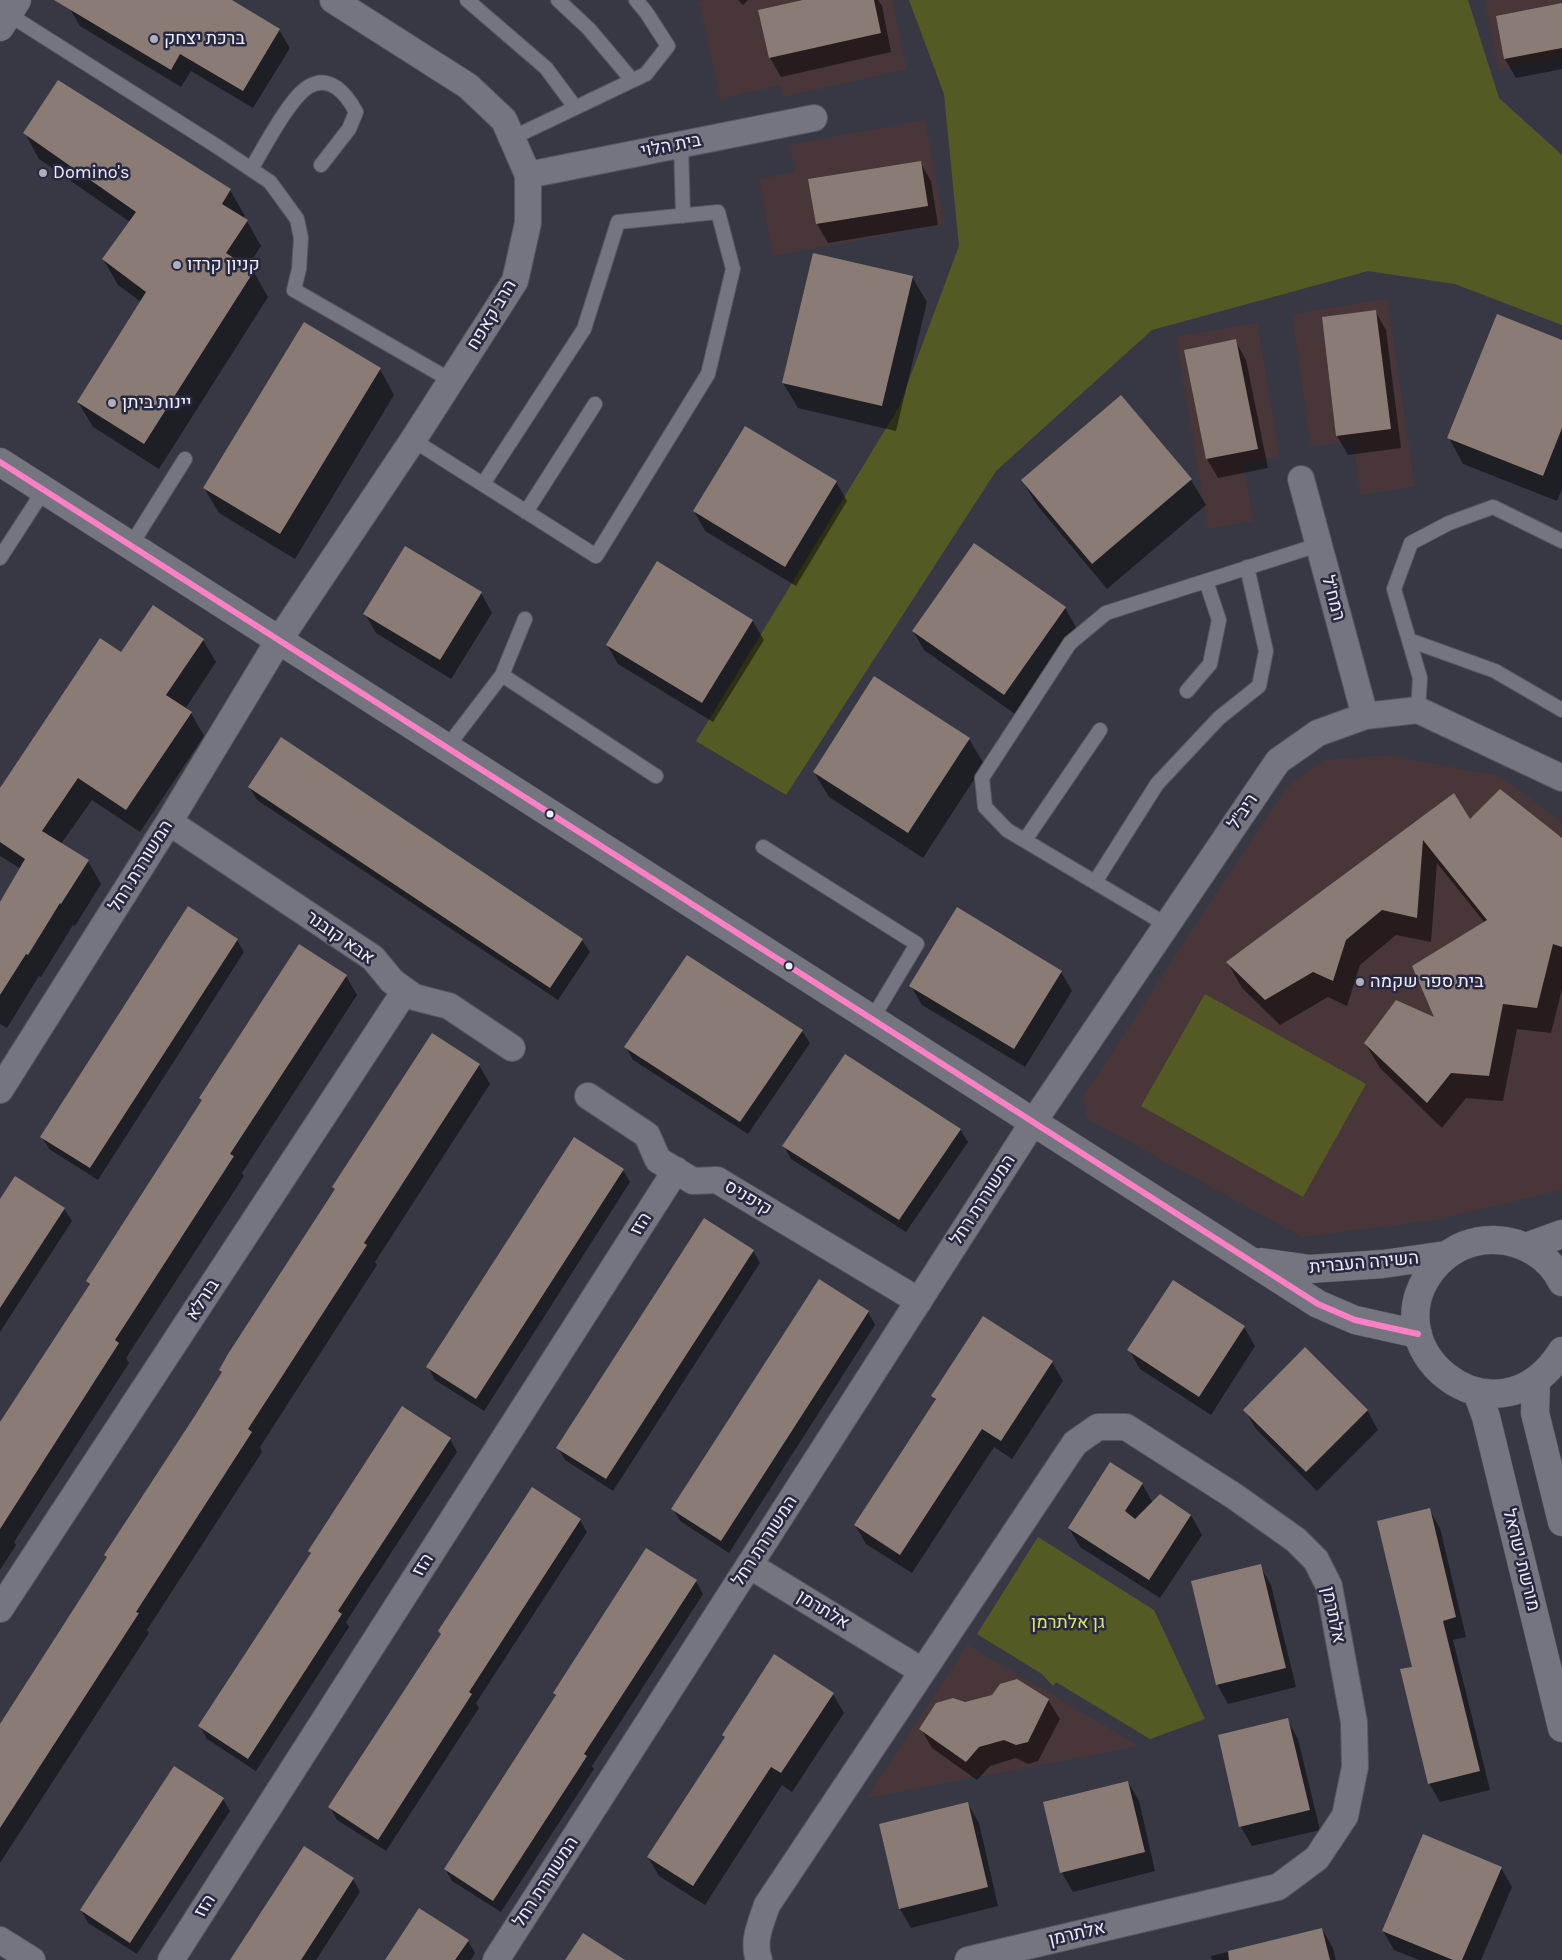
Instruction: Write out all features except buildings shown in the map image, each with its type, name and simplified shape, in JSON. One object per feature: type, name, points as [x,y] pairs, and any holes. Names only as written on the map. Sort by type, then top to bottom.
[{"type":"street","name":"הרב קאפח","points":[[279,640],[452,381],[515,281],[528,223],[528,175],[504,120],[468,86],[334,0]]},
{"type":"street","name":"בית הלוי","points":[[528,175],[814,118]]},
{"type":"street","name":"השירה העברית","points":[[0,462],[1318,1304],[1355,1320],[1418,1334]]},
{"type":"street","name":"רמח\"ל","points":[[1301,479],[1365,716]]},
{"type":"street","name":"המשוררת רחל","points":[[0,1090],[169,822],[279,640]]},
{"type":"street","name":"ריב\"ל","points":[[1034,1121],[1278,762],[1318,733],[1365,716],[1418,710]]},
{"type":"street","points":[[1418,710],[1562,778]]},
{"type":"street","name":"אבא קובנר","points":[[169,822],[374,958],[392,981],[414,997],[449,1006],[512,1048]]},
{"type":"street","name":"בורלא","points":[[0,1609],[405,991]]},
{"type":"street","name":"קיפניס","points":[[588,1096],[647,1135],[658,1160],[693,1181],[717,1180],[919,1301]]},
{"type":"street","name":"המשוררת רחל","points":[[496,1960],[1034,1121]]},
{"type":"street","name":"הזז","points":[[171,1960],[676,1170]]},
{"type":"street","points":[[1526,1247],[1562,1234]]},
{"type":"street","points":[[1562,1282],[1558,1274],[1544,1258],[1526,1247],[1506,1240],[1485,1239],[1465,1244],[1446,1255],[1431,1271],[1420,1290],[1416,1313],[1418,1334],[1426,1355],[1439,1372],[1457,1385],[1477,1392],[1498,1394],[1518,1390],[1536,1380],[1553,1366],[1562,1351]]},
{"type":"street","name":"השירה העברית","points":[[1253,1261],[1310,1269],[1383,1264],[1446,1255]]},
{"type":"street","points":[[1536,1380],[1535,1413],[1562,1522]]},
{"type":"street","name":"מורשת ישראל","points":[[1477,1392],[1486,1417],[1562,1728]]},
{"type":"street","name":"אלתרמן","points":[[759,1960],[757,1933],[767,1905],[1075,1443],[1098,1427],[1126,1427],[1234,1496],[1296,1540],[1316,1560],[1329,1586],[1354,1722],[1354,1767],[1345,1816],[1317,1858],[1278,1887],[968,1960]]},
{"type":"street","name":"אלתרמן","points":[[749,1565],[922,1671]]},
{"type":"street","points":[[0,1940],[32,1960]]},
{"type":"lane","points":[[467,0],[546,68],[576,107]]},
{"type":"lane","points":[[558,0],[589,29],[632,80]]},
{"type":"lane","points":[[512,138],[646,74],[668,46],[636,0]]},
{"type":"lane","points":[[8,14],[270,182],[297,219],[301,238],[300,269],[294,290],[452,381]]},
{"type":"lane","points":[[251,169],[289,107],[308,87],[319,83],[332,84],[348,96],[356,112],[349,129],[321,165]]},
{"type":"lane","points":[[681,144],[683,216]]},
{"type":"lane","points":[[413,440],[596,556],[708,374],[733,269],[718,212],[618,222],[584,329],[483,484]]},
{"type":"lane","points":[[526,512],[594,404]]},
{"type":"lane","points":[[131,545],[185,459]]},
{"type":"lane","points":[[0,558],[44,490]]},
{"type":"lane","points":[[1418,710],[1420,678],[1394,590],[1411,543],[1449,523],[1493,507],[1562,540]]},
{"type":"lane","points":[[1167,925],[1007,830],[985,807],[982,778],[1070,642],[1106,613],[1318,545]]},
{"type":"lane","points":[[1095,882],[1158,784],[1219,718],[1259,686],[1266,650],[1247,567]]},
{"type":"lane","points":[[1187,692],[1210,664],[1219,620],[1206,581]]},
{"type":"lane","points":[[447,747],[502,674],[525,619]]},
{"type":"lane","points":[[1409,640],[1495,671],[1562,710]]},
{"type":"lane","points":[[502,674],[656,776]]},
{"type":"lane","points":[[1025,840],[1100,730]]},
{"type":"lane","points":[[763,847],[917,944],[872,1019]]},
{"type":"shaded area","points":[[706,0],[892,0],[907,69],[783,97],[780,85],[720,99],[699,2]]},
{"type":"shaded area","points":[[1485,0],[1562,0],[1562,57],[1498,70]]},
{"type":"shaded area","points":[[925,120],[944,224],[773,256],[759,179],[795,172],[790,145]]},
{"type":"shaded area","points":[[1387,299],[1415,486],[1361,495],[1353,440],[1311,447],[1292,314]]},
{"type":"shaded area","points":[[1257,323],[1280,456],[1243,463],[1253,521],[1208,529],[1176,337]]},
{"type":"shaded area","name":"בית ספר שקמה","points":[[1388,755],[1499,776],[1562,822],[1562,1190],[1435,1220],[1302,1237],[1088,1119],[1082,1098],[1286,788],[1323,760]]},
{"type":"shaded area","points":[[967,1645],[1139,1746],[867,1798]]},
{"type":"green space","points":[[909,0],[1468,0],[1499,98],[1562,155],[1562,325],[1455,284],[1368,271],[1152,330],[996,471],[786,795],[696,741],[899,407],[959,246],[944,94]]},
{"type":"green space","points":[[1205,994],[1366,1084],[1303,1197],[1141,1106]]},
{"type":"green space","name":"גן אלתרמן","points":[[1038,1537],[1154,1610],[1205,1719],[1150,1739],[1056,1682],[1053,1686],[1042,1674],[977,1634]]},
{"type":"transit line","points":[[0,462],[1318,1304],[1355,1320],[1418,1334]]},
{"type":"place","name":"ברכת יצחק","points":[[154,39]]},
{"type":"place","name":"Domino's","points":[[43,173]]},
{"type":"place","name":"קניון קרדו","points":[[177,265]]},
{"type":"place","name":"יינות ביתן","points":[[112,403]]},
{"type":"place","name":"בית ספר שקמה","points":[[1360,982]]}]
